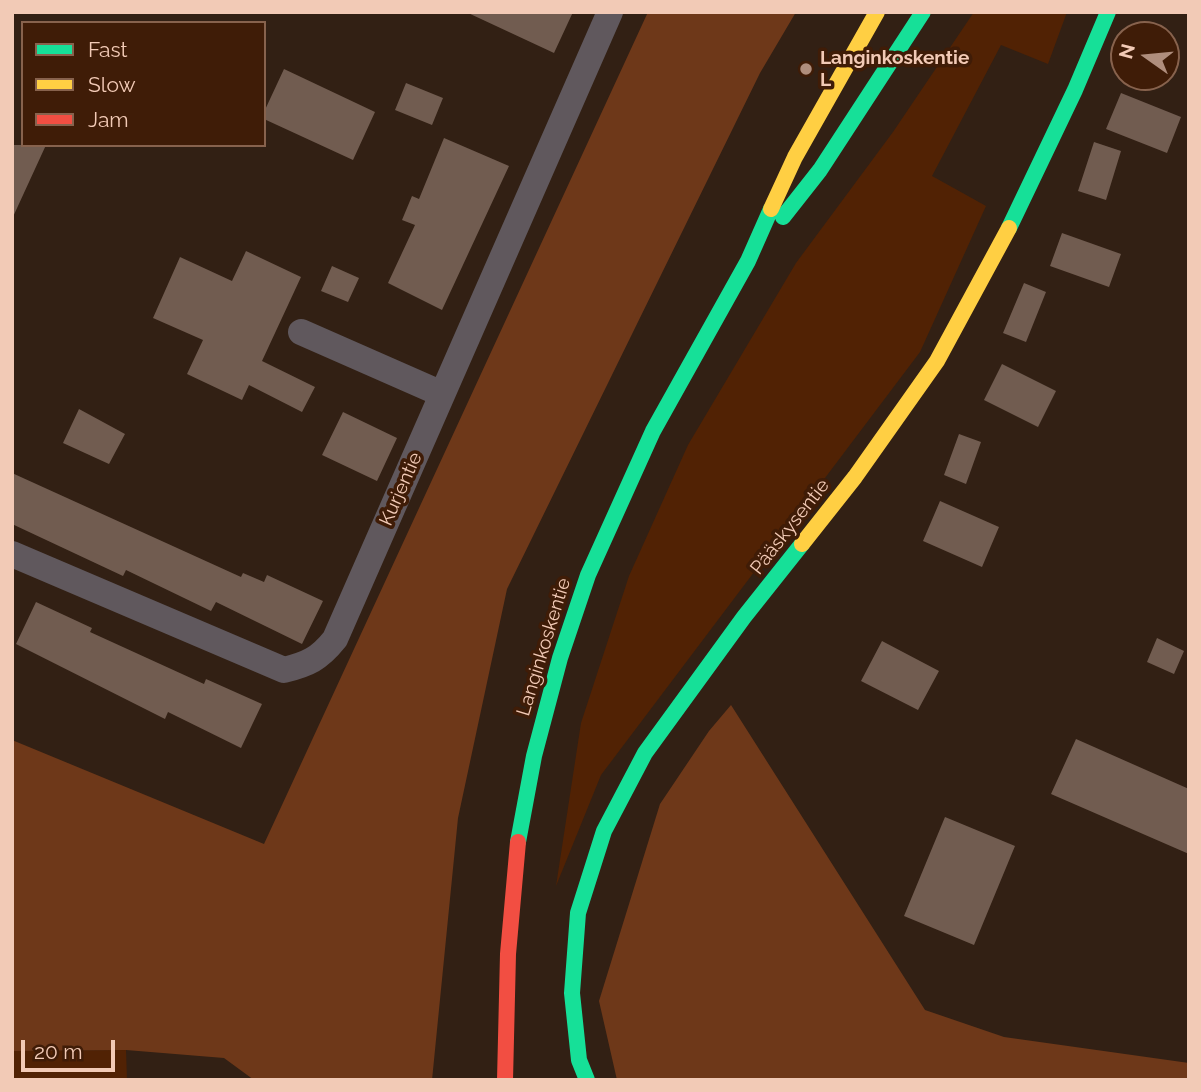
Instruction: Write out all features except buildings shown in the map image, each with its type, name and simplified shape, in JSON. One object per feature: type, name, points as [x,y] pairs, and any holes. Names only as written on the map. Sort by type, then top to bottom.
[{"type":"street","name":"Kurjentie","points":[[12,554],[284,670],[308,664],[324,652],[335,639],[610,12]]},
{"type":"street","name":"Langinkoskentie","points":[[505,1080],[508,954],[519,844],[534,756],[560,658],[588,575],[653,431],[748,261],[795,157],[877,12]]},
{"type":"street","name":"Langinkoskentie","points":[[748,261],[820,170],[923,12]]},
{"type":"street","name":"Pääskysentie","points":[[587,1080],[579,1060],[572,993],[578,913],[604,831],[645,753],[744,617],[855,477],[937,361],[1004,239],[1075,90],[1108,12]]},
{"type":"street","points":[[301,331],[442,394]]},
{"type":"shaded area","points":[[648,12],[796,12],[760,73],[507,589],[458,818],[432,1080],[254,1080],[224,1058],[126,1050],[12,1051],[12,740],[264,844]]},
{"type":"shaded area","points":[[974,12],[1067,12],[1048,64],[1001,45],[932,176],[986,206],[920,352],[601,775],[556,886],[581,723],[629,576],[688,445],[796,263],[893,132]]},
{"type":"shaded area","points":[[731,705],[925,1010],[1004,1037],[1189,1063],[1189,1080],[617,1080],[599,1001],[660,804],[709,731]]},
{"type":"shaded area","points":[[126,1050],[127,1080],[12,1080],[12,1051]]},
{"type":"traffic: fast","points":[[783,217],[820,170],[923,12]]},
{"type":"traffic: fast","points":[[1009,228],[1075,90],[1108,12]]},
{"type":"traffic: fast","points":[[518,842],[534,756],[560,658],[588,575],[653,431],[748,261],[771,209]]},
{"type":"traffic: fast","points":[[587,1080],[579,1060],[572,993],[578,913],[604,831],[645,753],[744,617],[802,544]]},
{"type":"traffic: slow","points":[[771,209],[795,157],[877,12]]},
{"type":"traffic: slow","points":[[802,544],[855,477],[937,361],[1009,228]]},
{"type":"traffic: jam","points":[[505,1080],[508,954],[518,842]]},
{"type":"place","name":"Langinkoskentie L","points":[[806,69]]}]
